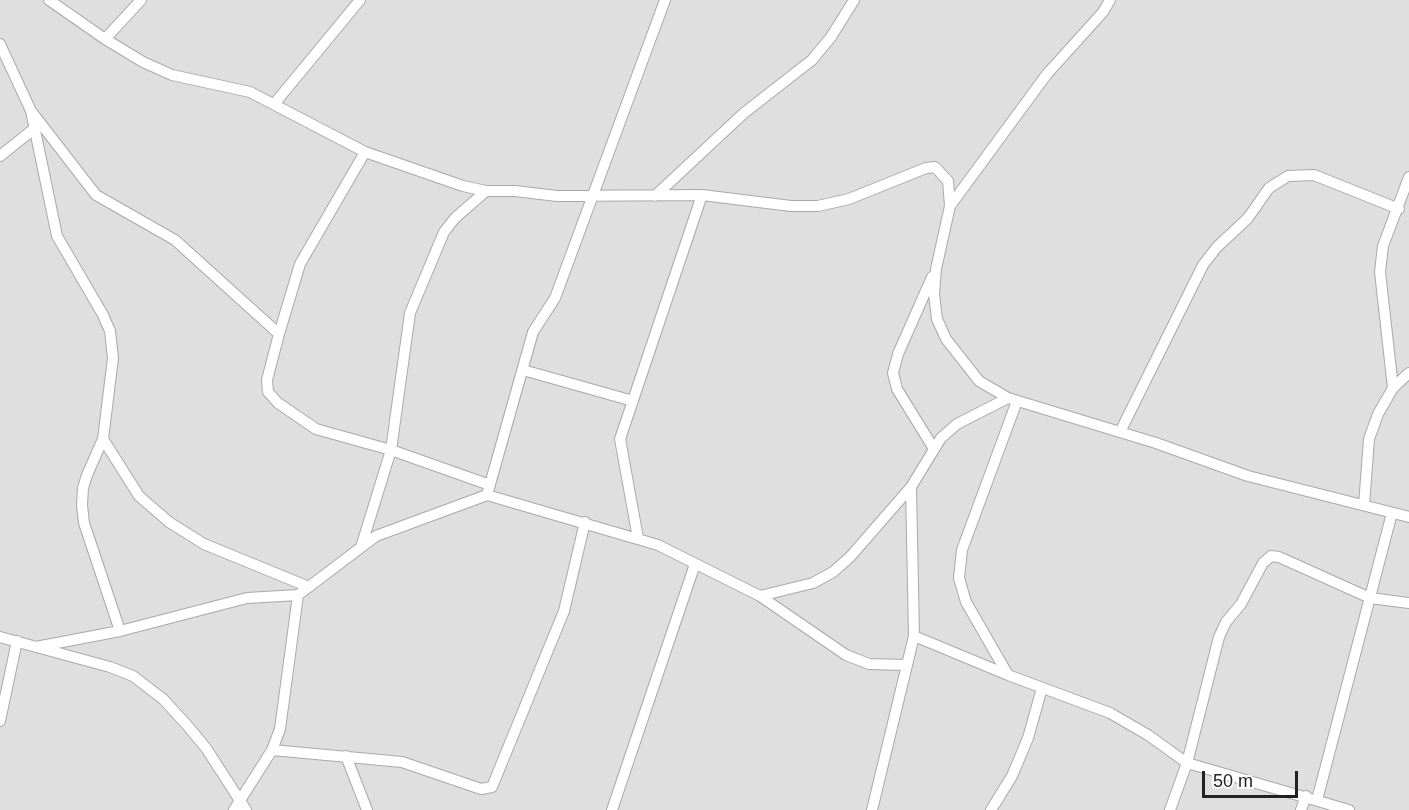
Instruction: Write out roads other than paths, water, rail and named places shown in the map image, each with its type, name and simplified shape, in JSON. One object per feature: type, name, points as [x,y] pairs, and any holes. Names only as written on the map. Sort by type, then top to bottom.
[{"type":"street","points":[[49,0],[105,39],[143,62],[172,75],[227,85],[275,103],[365,152],[464,186],[486,191],[594,196],[702,195],[791,206],[818,206],[849,199],[926,168],[935,167],[948,181],[950,206],[936,268],[934,294],[937,319],[946,339],[980,381],[1013,400],[1120,432],[1248,476],[1409,517]]},
{"type":"street","points":[[105,39],[141,0]]},
{"type":"street","points":[[275,103],[360,0]]},
{"type":"street","points":[[489,490],[533,332],[555,298],[665,0]]},
{"type":"street","points":[[655,196],[744,113],[812,60],[831,37],[854,0]]},
{"type":"street","points":[[950,206],[1047,74],[1103,12],[1110,0]]},
{"type":"street","points":[[0,44],[31,111],[96,195],[176,240],[279,334]]},
{"type":"street","points":[[31,111],[57,236],[104,315],[110,332],[113,358],[103,439],[82,488],[82,505],[84,523],[120,631]]},
{"type":"street","points":[[0,156],[34,128]]},
{"type":"street","points":[[365,152],[300,264],[267,381],[268,392],[278,403],[316,429],[391,450],[489,490],[638,538],[760,596],[846,655],[869,664],[907,665]]},
{"type":"street","points":[[1120,432],[1203,265],[1248,218],[1269,188],[1288,176],[1314,175],[1399,209]]},
{"type":"street","points":[[1394,388],[1380,272],[1383,246],[1399,209],[1409,177]]},
{"type":"street","points":[[363,544],[391,450],[410,313],[444,232],[455,218],[486,191]]},
{"type":"street","points":[[638,538],[620,440],[702,195]]},
{"type":"street","points":[[934,450],[897,389],[893,373],[898,354],[936,268]]},
{"type":"street","points":[[522,370],[633,401]]},
{"type":"street","points":[[1364,505],[1369,439],[1378,414],[1394,388],[1409,373]]},
{"type":"street","points":[[760,596],[813,583],[833,572],[850,558],[911,487],[941,438],[957,424],[1013,400]]},
{"type":"street","points":[[1008,675],[966,602],[959,578],[962,550],[1013,400]]},
{"type":"street","points":[[103,439],[139,496],[169,522],[204,544],[309,586]]},
{"type":"street","points":[[872,810],[914,636],[911,487]]},
{"type":"street","points":[[36,646],[120,631],[247,598],[298,595],[363,544],[489,490]]},
{"type":"street","points":[[1317,800],[1392,513]]},
{"type":"street","points":[[272,750],[402,762],[482,789],[492,787],[564,611],[585,522]]},
{"type":"street","points":[[1170,810],[1188,763],[1219,637],[1226,622],[1246,596],[1263,563],[1271,556],[1279,557],[1370,598],[1409,603]]},
{"type":"street","points":[[612,810],[695,564]]},
{"type":"street","points":[[240,807],[272,750],[280,729],[298,595]]},
{"type":"street","points":[[914,636],[1008,675],[1110,713],[1148,735],[1188,763],[1349,810]]},
{"type":"street","points":[[0,637],[133,676],[163,699],[206,748],[240,807]]},
{"type":"street","points":[[0,721],[17,641]]},
{"type":"street","points":[[992,810],[1020,757],[1042,687]]},
{"type":"street","points":[[346,756],[366,810]]},
{"type":"street","points":[[1301,810],[1306,796]]}]
